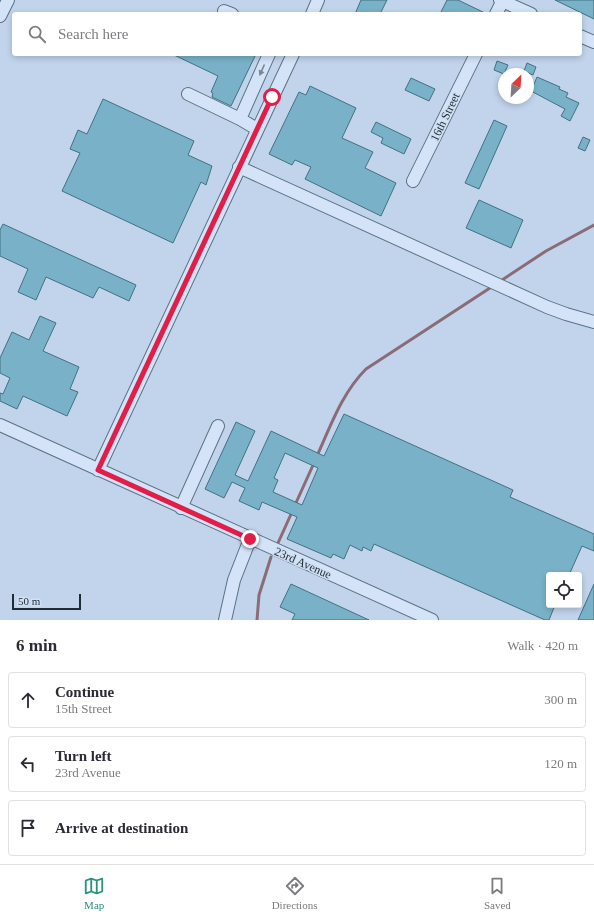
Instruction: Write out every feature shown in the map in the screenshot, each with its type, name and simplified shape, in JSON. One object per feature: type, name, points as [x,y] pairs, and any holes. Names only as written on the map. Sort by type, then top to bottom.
[{"type":"street","points":[[0,16],[8,0]]},
{"type":"street","points":[[313,12],[318,0]]},
{"type":"street","points":[[497,12],[502,0],[528,12]]},
{"type":"street","points":[[582,37],[594,42]]},
{"type":"street","points":[[240,119],[268,56]]},
{"type":"street","points":[[98,470],[292,56]]},
{"type":"street","name":"16th Street","points":[[413,181],[475,56]]},
{"type":"street","points":[[254,87],[272,97]]},
{"type":"street","points":[[188,94],[240,119],[257,129]]},
{"type":"street","points":[[239,167],[490,282],[566,314],[594,322]]},
{"type":"street","name":"23rd Avenue","points":[[0,425],[432,620]]},
{"type":"street","points":[[181,508],[218,426]]},
{"type":"street","points":[[225,620],[234,580],[250,539]]},
{"type":"building","points":[[361,0],[387,0],[381,12],[356,12]]},
{"type":"building","points":[[447,0],[458,0],[483,12],[441,12]]},
{"type":"building","points":[[555,0],[594,0],[594,19]]},
{"type":"building","points":[[176,56],[255,56],[231,106],[212,97],[213,93],[211,92],[218,76]]},
{"type":"building","points":[[497,61],[508,65],[507,68],[498,68],[498,72],[494,70]]},
{"type":"building","points":[[527,63],[536,67],[534,72],[534,68],[525,68]]},
{"type":"building","points":[[537,77],[560,87],[559,89],[568,93],[566,97],[579,103],[570,121],[561,116],[565,109],[534,93],[534,84]]},
{"type":"building","points":[[411,78],[435,89],[429,101],[405,90]]},
{"type":"building","points":[[310,86],[356,108],[342,138],[373,152],[365,168],[396,183],[381,216],[305,179],[311,167],[295,160],[292,165],[269,154],[299,92],[306,95]]},
{"type":"building","points":[[103,99],[194,141],[188,155],[212,166],[206,185],[201,182],[173,243],[62,191],[80,153],[70,149],[78,130],[87,134]]},
{"type":"building","points":[[494,120],[507,126],[479,189],[465,183]]},
{"type":"building","points":[[376,122],[411,139],[404,154],[381,143],[383,138],[371,132]]},
{"type":"building","points":[[583,137],[590,140],[585,151],[578,148]]},
{"type":"building","points":[[479,200],[523,220],[511,248],[466,228]]},
{"type":"building","points":[[3,224],[136,285],[129,301],[99,287],[93,298],[46,277],[36,300],[18,292],[28,269],[0,256],[0,230]]},
{"type":"building","points":[[40,316],[56,323],[43,351],[79,367],[70,389],[78,392],[67,416],[23,396],[17,409],[0,401],[0,393],[3,394],[10,378],[0,373],[0,358],[12,332],[29,340]]},
{"type":"building","points":[[344,414],[513,490],[510,497],[594,534],[594,551],[582,546],[570,572],[546,572],[546,608],[554,608],[549,620],[545,620],[374,544],[371,551],[363,547],[362,551],[350,545],[344,559],[333,554],[331,558],[287,539],[297,517],[262,502],[259,510],[239,501],[245,488],[232,482],[224,498],[205,489],[236,422],[255,431],[235,475],[248,481],[271,431],[324,456]],"holes":[[[285,453],[318,468],[302,505],[273,492],[278,480],[274,478]]]},
{"type":"building","points":[[291,584],[369,620],[292,620],[295,614],[280,607]]},
{"type":"building","points":[[594,584],[594,620],[578,620]]},
{"type":"waterway","points":[[499,282],[546,251],[594,225]]},
{"type":"waterway","points":[[317,456],[332,421],[350,388],[366,369],[493,286]]},
{"type":"waterway","points":[[295,505],[314,463]]},
{"type":"waterway","points":[[278,543],[292,512]]},
{"type":"waterway","points":[[257,620],[259,595],[271,557]]},
{"type":"route","points":[[250,539],[98,470],[272,97]]}]
